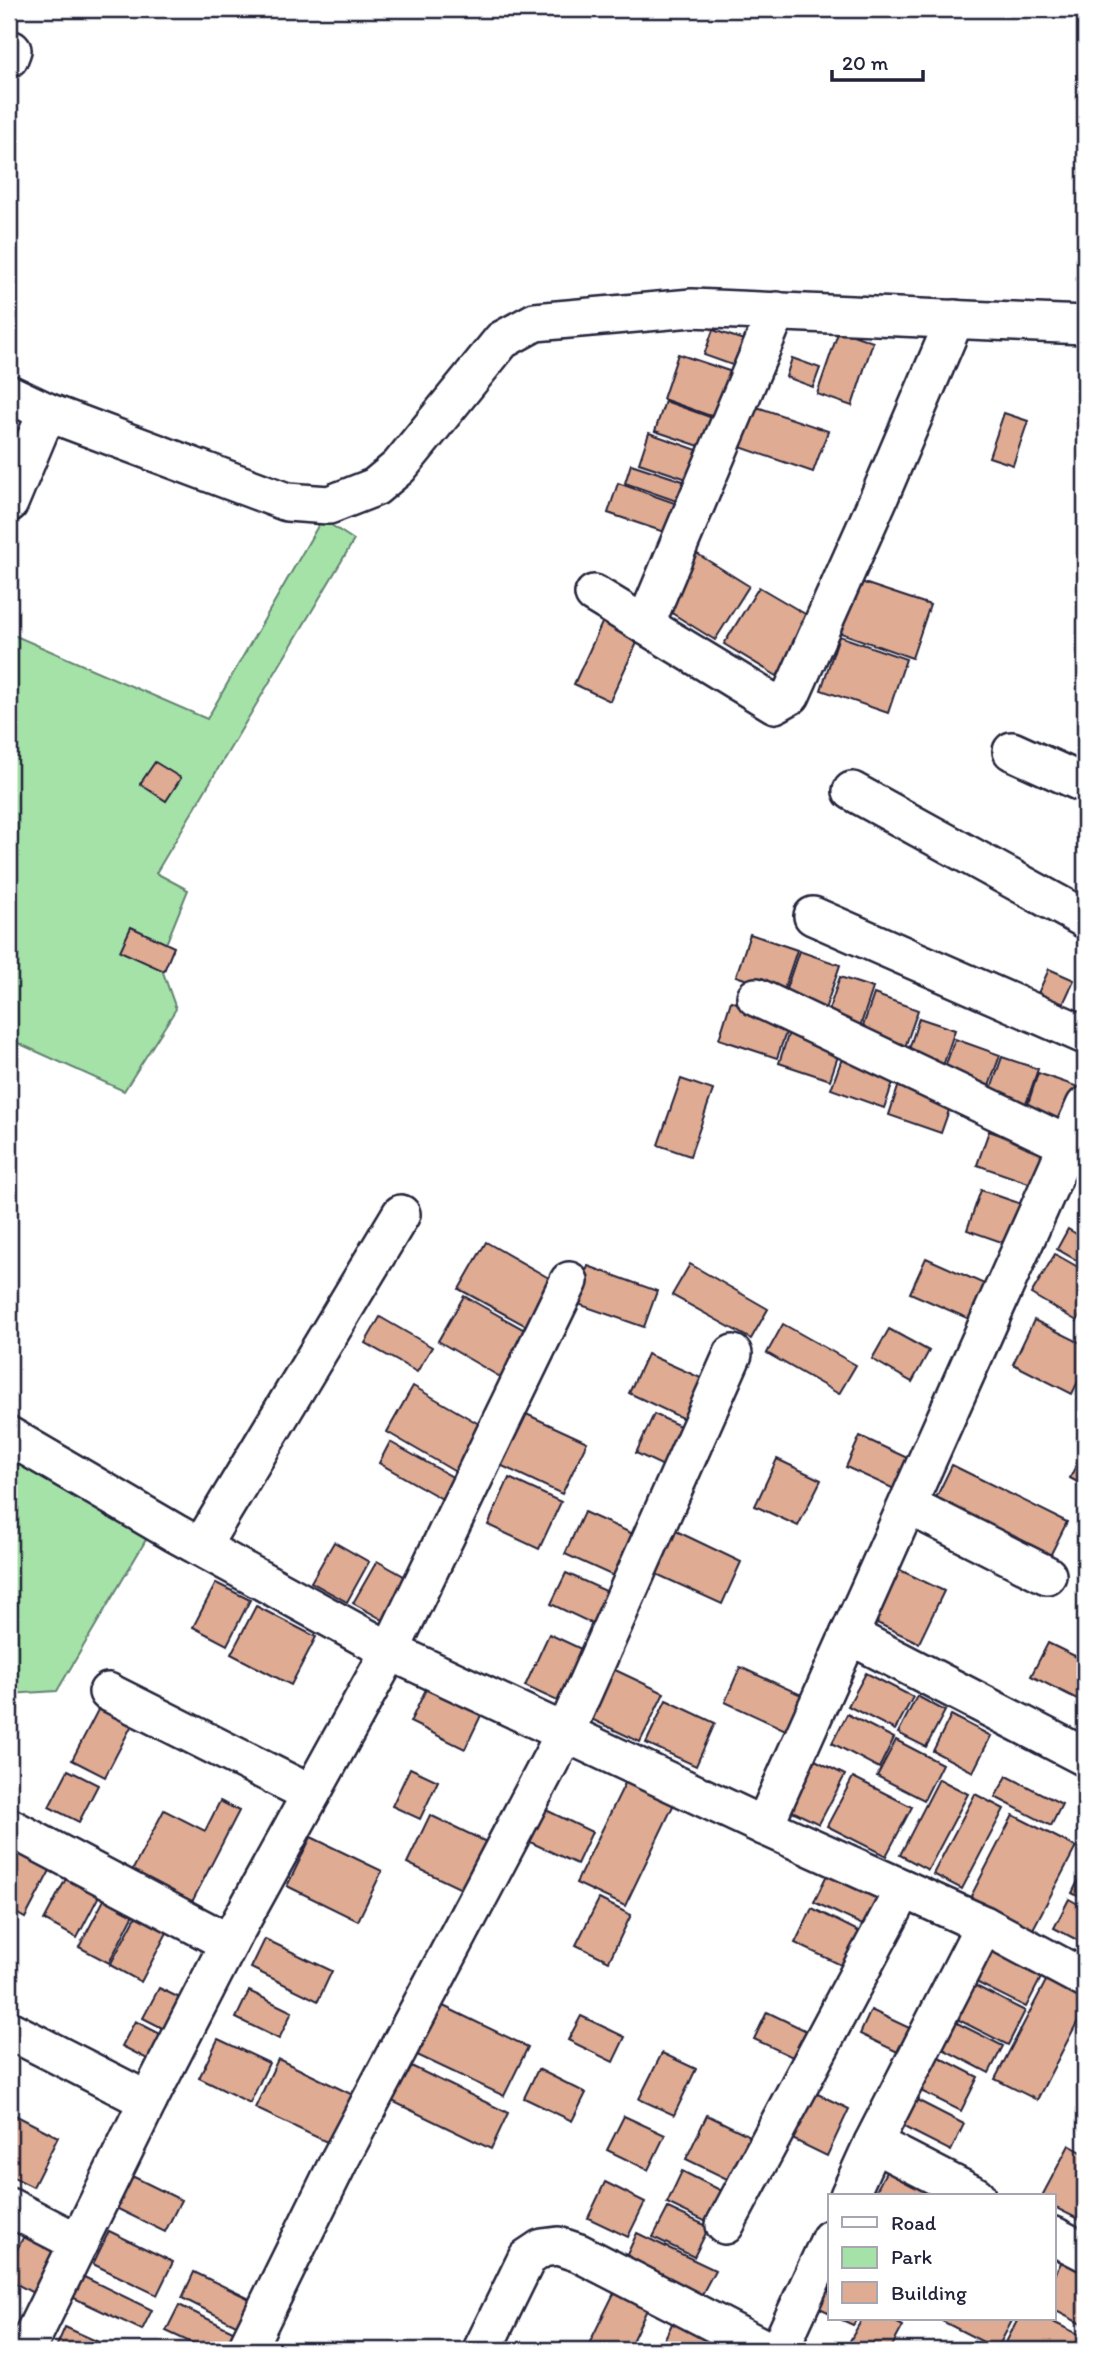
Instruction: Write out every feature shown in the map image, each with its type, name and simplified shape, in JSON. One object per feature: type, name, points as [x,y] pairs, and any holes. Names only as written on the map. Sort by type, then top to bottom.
[{"type":"street","points":[[9,394],[47,412],[287,502],[329,505],[375,488],[399,467],[502,340],[535,322],[692,308],[1085,325]]},
{"type":"street","points":[[645,625],[777,311]]},
{"type":"street","points":[[594,594],[775,704],[791,695],[955,318]]},
{"type":"street","points":[[9,503],[47,412]]},
{"type":"street","points":[[1012,751],[1085,784]]},
{"type":"street","points":[[852,791],[1085,919]]},
{"type":"street","points":[[813,916],[1085,1035]]},
{"type":"street","points":[[756,997],[1068,1145]]},
{"type":"street","points":[[764,1826],[1085,1106]]},
{"type":"street","points":[[201,1547],[401,1214]]},
{"type":"street","points":[[26,2350],[229,1943],[390,1651],[569,1280]]},
{"type":"street","points":[[246,2350],[338,2163],[565,1733],[733,1354]]},
{"type":"street","points":[[9,1436],[201,1547],[390,1651],[764,1826],[984,1925],[1085,1979]]},
{"type":"street","points":[[908,1504],[1047,1575]]},
{"type":"street","points":[[849,1635],[1085,1757]]},
{"type":"street","points":[[108,1692],[311,1794]]},
{"type":"street","points":[[9,1827],[229,1943]]},
{"type":"street","points":[[725,2225],[904,1889]]},
{"type":"street","points":[[850,2194],[984,1925]]},
{"type":"street","points":[[9,2030],[148,2101]]},
{"type":"street","points":[[873,2143],[972,2194]]},
{"type":"street","points":[[9,2207],[79,2243]]},
{"type":"street","points":[[1056,2237],[1085,2252]]},
{"type":"street","points":[[779,2350],[828,2243]]},
{"type":"street","points":[[482,2350],[527,2258],[542,2248],[558,2246],[579,2253],[767,2350]]},
{"type":"green space","points":[[322,519],[354,540],[156,873],[188,890],[159,961],[176,1009],[124,1091],[9,1039],[9,633],[207,719]]},
{"type":"green space","points":[[9,1455],[147,1538],[57,1691],[9,1694]]},
{"type":"building","points":[[713,330],[744,340],[735,366],[704,355]]},
{"type":"building","points":[[839,330],[873,342],[852,406],[817,394]]},
{"type":"building","points":[[678,354],[738,374],[722,420],[663,399]]},
{"type":"building","points":[[792,358],[820,368],[813,387],[786,377]]},
{"type":"building","points":[[665,401],[721,421],[711,450],[655,431]]},
{"type":"building","points":[[754,406],[828,431],[813,472],[740,447]]},
{"type":"building","points":[[1004,413],[1028,421],[1013,465],[989,457]]},
{"type":"building","points":[[649,433],[703,452],[693,481],[639,463]]},
{"type":"building","points":[[631,464],[692,484],[685,504],[625,483]]},
{"type":"building","points":[[618,483],[686,507],[676,536],[608,513]]},
{"type":"building","points":[[696,553],[749,586],[715,640],[662,607]]},
{"type":"building","points":[[855,580],[930,605],[912,658],[838,632]]},
{"type":"building","points":[[759,587],[812,618],[777,676],[724,644]]},
{"type":"building","points":[[607,612],[643,630],[610,701],[574,684]]},
{"type":"building","points":[[839,636],[906,659],[888,713],[821,690]]},
{"type":"building","points":[[155,762],[181,778],[166,801],[140,784]]},
{"type":"building","points":[[131,927],[174,947],[164,971],[120,951]]},
{"type":"building","points":[[750,934],[797,950],[783,992],[736,976]]},
{"type":"building","points":[[799,951],[840,965],[824,1012],[783,998]]},
{"type":"building","points":[[1049,969],[1074,980],[1060,1011],[1035,1000]]},
{"type":"building","points":[[840,977],[873,988],[860,1027],[827,1015]]},
{"type":"building","points":[[874,994],[918,1010],[904,1050],[860,1035]]},
{"type":"building","points":[[731,1001],[790,1021],[777,1058],[719,1039]]},
{"type":"building","points":[[919,1018],[955,1030],[942,1069],[907,1056]]},
{"type":"building","points":[[789,1032],[840,1050],[830,1080],[779,1063]]},
{"type":"building","points":[[955,1039],[1000,1055],[988,1089],[943,1073]]},
{"type":"building","points":[[844,1053],[897,1071],[884,1108],[831,1089]]},
{"type":"building","points":[[1002,1057],[1038,1069],[1025,1107],[989,1095]]},
{"type":"building","points":[[1038,1073],[1084,1089],[1070,1129],[1025,1113]]},
{"type":"building","points":[[681,1079],[713,1090],[690,1156],[658,1145]]},
{"type":"building","points":[[900,1081],[953,1099],[941,1133],[889,1115]]},
{"type":"building","points":[[989,1131],[1052,1153],[1040,1187],[977,1165]]},
{"type":"building","points":[[981,1190],[1027,1206],[1013,1246],[967,1230]]},
{"type":"building","points":[[1068,1229],[1085,1239],[1085,1265],[1057,1249]]},
{"type":"building","points":[[486,1242],[554,1281],[528,1327],[459,1289]]},
{"type":"building","points":[[1055,1254],[1085,1271],[1085,1307],[1077,1321],[1031,1294]]},
{"type":"building","points":[[926,1258],[991,1287],[976,1322],[910,1293]]},
{"type":"building","points":[[690,1264],[768,1309],[751,1339],[672,1295]]},
{"type":"building","points":[[588,1266],[657,1291],[644,1327],[575,1303]]},
{"type":"building","points":[[464,1296],[528,1332],[502,1378],[438,1341]]},
{"type":"building","points":[[380,1317],[432,1347],[417,1372],[365,1343]]},
{"type":"building","points":[[1034,1320],[1085,1345],[1085,1367],[1072,1394],[1013,1364]]},
{"type":"building","points":[[783,1324],[856,1365],[839,1394],[767,1353]]},
{"type":"building","points":[[889,1329],[929,1351],[912,1382],[872,1359]]},
{"type":"building","points":[[647,1354],[703,1379],[684,1419],[629,1393]]},
{"type":"building","points":[[1085,1383],[1085,1403],[1078,1399]]},
{"type":"building","points":[[413,1386],[493,1432],[466,1478],[387,1432]]},
{"type":"building","points":[[524,1413],[587,1442],[562,1494],[500,1465]]},
{"type":"building","points":[[654,1414],[693,1432],[674,1471],[636,1453]]},
{"type":"building","points":[[860,1436],[918,1463],[903,1493],[846,1467]]},
{"type":"building","points":[[390,1442],[456,1479],[444,1500],[379,1463]]},
{"type":"building","points":[[1085,1446],[1085,1486],[1070,1478]]},
{"type":"building","points":[[777,1459],[821,1480],[798,1526],[755,1506]]},
{"type":"building","points":[[952,1465],[1067,1522],[1047,1562],[932,1506]]},
{"type":"building","points":[[509,1478],[561,1502],[539,1549],[488,1525]]},
{"type":"building","points":[[584,1512],[640,1537],[620,1579],[565,1554]]},
{"type":"building","points":[[674,1530],[741,1562],[722,1604],[654,1573]]},
{"type":"building","points":[[334,1542],[369,1562],[347,1602],[311,1582]]},
{"type":"building","points":[[377,1561],[409,1579],[385,1621],[353,1603]]},
{"type":"building","points":[[900,1570],[944,1591],[919,1643],[875,1622]]},
{"type":"building","points":[[566,1573],[608,1592],[593,1624],[551,1604]]},
{"type":"building","points":[[216,1583],[250,1600],[227,1645],[193,1627]]},
{"type":"building","points":[[256,1606],[316,1637],[291,1685],[231,1654]]},
{"type":"building","points":[[549,1634],[592,1654],[568,1706],[525,1686]]},
{"type":"building","points":[[1048,1643],[1085,1661],[1085,1693],[1081,1701],[1031,1676]]},
{"type":"building","points":[[740,1667],[808,1698],[792,1733],[725,1702]]},
{"type":"building","points":[[613,1669],[664,1693],[640,1742],[589,1718]]},
{"type":"building","points":[[866,1673],[913,1697],[895,1730],[848,1706]]},
{"type":"building","points":[[429,1683],[484,1709],[465,1749],[410,1722]]},
{"type":"building","points":[[917,1696],[945,1711],[926,1747],[898,1733]]},
{"type":"building","points":[[666,1700],[715,1723],[696,1766],[646,1743]]},
{"type":"building","points":[[102,1702],[135,1719],[105,1777],[72,1760]]},
{"type":"building","points":[[847,1714],[894,1738],[879,1768],[832,1743]]},
{"type":"building","points":[[951,1715],[991,1736],[973,1772],[933,1751]]},
{"type":"building","points":[[896,1740],[942,1764],[924,1800],[877,1776]]},
{"type":"building","points":[[815,1760],[845,1775],[819,1824],[790,1810]]},
{"type":"building","points":[[410,1768],[438,1781],[420,1819],[392,1806]]},
{"type":"building","points":[[68,1770],[98,1785],[79,1822],[49,1807]]},
{"type":"building","points":[[1007,1776],[1062,1804],[1051,1826],[995,1797]]},
{"type":"building","points":[[853,1777],[912,1807],[886,1856],[827,1826]]},
{"type":"building","points":[[939,1779],[968,1794],[928,1870],[900,1855]]},
{"type":"building","points":[[626,1781],[674,1804],[625,1906],[576,1883]]},
{"type":"building","points":[[975,1794],[1004,1809],[962,1889],[933,1874]]},
{"type":"building","points":[[220,1801],[239,1811],[192,1902],[132,1871],[164,1810],[205,1831]]},
{"type":"building","points":[[546,1810],[592,1832],[577,1864],[530,1842]]},
{"type":"building","points":[[430,1815],[499,1848],[476,1896],[407,1863]]},
{"type":"building","points":[[1013,1815],[1076,1847],[1032,1931],[970,1898]]},
{"type":"building","points":[[311,1837],[382,1871],[358,1921],[287,1886]]},
{"type":"building","points":[[20,1845],[54,1863],[25,1918],[9,1909],[9,1867]]},
{"type":"building","points":[[833,1862],[892,1890],[873,1930],[814,1902]]},
{"type":"building","points":[[1085,1867],[1085,1900],[1072,1893]]},
{"type":"building","points":[[69,1873],[102,1890],[77,1938],[44,1920]]},
{"type":"building","points":[[107,1894],[136,1910],[109,1963],[79,1947]]},
{"type":"building","points":[[599,1899],[631,1915],[609,1961],[576,1945]]},
{"type":"building","points":[[1069,1899],[1085,1908],[1085,1944],[1054,1928]]},
{"type":"building","points":[[812,1908],[860,1932],[843,1966],[795,1943]]},
{"type":"building","points":[[140,1909],[171,1925],[141,1982],[110,1965]]},
{"type":"building","points":[[265,1939],[332,1971],[318,2001],[251,1968]]},
{"type":"building","points":[[991,1948],[1043,1974],[1026,2007],[974,1981]]},
{"type":"building","points":[[1050,1973],[1085,1991],[1085,2007],[1037,2100],[995,2079]]},
{"type":"building","points":[[972,1984],[1025,2011],[1008,2045],[955,2018]]},
{"type":"building","points":[[159,1988],[188,2002],[172,2033],[143,2018]]},
{"type":"building","points":[[249,1991],[292,2012],[279,2039],[236,2018]]},
{"type":"building","points":[[439,2004],[528,2047],[504,2096],[415,2054]]},
{"type":"building","points":[[871,2010],[920,2033],[908,2057],[860,2034]]},
{"type":"building","points":[[767,2012],[811,2033],[799,2060],[754,2039]]},
{"type":"building","points":[[581,2016],[625,2037],[613,2062],[568,2040]]},
{"type":"building","points":[[135,2021],[166,2037],[153,2062],[122,2046]]},
{"type":"building","points":[[955,2022],[1003,2046],[989,2073],[941,2048]]},
{"type":"building","points":[[218,2039],[269,2063],[250,2103],[199,2078]]},
{"type":"building","points":[[662,2053],[696,2069],[674,2115],[639,2099]]},
{"type":"building","points":[[937,2056],[978,2077],[961,2111],[919,2090]]},
{"type":"building","points":[[278,2059],[355,2096],[331,2144],[255,2108]]},
{"type":"building","points":[[409,2065],[508,2113],[491,2149],[392,2101]]},
{"type":"building","points":[[538,2069],[586,2093],[572,2121],[524,2098]]},
{"type":"building","points":[[803,2087],[849,2109],[827,2156],[780,2133]]},
{"type":"building","points":[[915,2099],[964,2124],[951,2151],[902,2126]]},
{"type":"building","points":[[9,2112],[58,2137],[33,2187],[9,2175]]},
{"type":"building","points":[[707,2115],[750,2136],[729,2180],[686,2159]]},
{"type":"building","points":[[624,2116],[665,2135],[648,2170],[607,2150]]},
{"type":"building","points":[[1069,2145],[1085,2154],[1085,2216],[1082,2221],[1056,2208],[1056,2194],[1043,2194]]},
{"type":"building","points":[[889,2166],[932,2188],[928,2194],[875,2193]]},
{"type":"building","points":[[682,2171],[728,2194],[713,2225],[667,2203]]},
{"type":"building","points":[[132,2176],[181,2200],[165,2232],[116,2208]]},
{"type":"building","points":[[605,2182],[645,2202],[628,2237],[588,2218]]},
{"type":"building","points":[[668,2208],[709,2227],[694,2257],[653,2237]]},
{"type":"building","points":[[27,2230],[69,2251],[44,2299],[9,2280],[9,2265]]},
{"type":"building","points":[[109,2231],[173,2262],[157,2295],[93,2264]]},
{"type":"building","points":[[637,2233],[715,2270],[700,2298],[624,2261]]},
{"type":"building","points":[[1063,2259],[1085,2270],[1085,2326],[1056,2311],[1056,2272]]},
{"type":"building","points":[[194,2272],[254,2301],[242,2328],[182,2298]]},
{"type":"building","points":[[828,2274],[828,2312],[807,2302]]},
{"type":"building","points":[[82,2276],[152,2310],[142,2330],[72,2297]]},
{"type":"building","points":[[619,2283],[652,2299],[628,2350],[586,2350]]},
{"type":"building","points":[[179,2305],[239,2334],[231,2350],[207,2350],[166,2331]]},
{"type":"building","points":[[677,2314],[752,2350],[659,2350]]},
{"type":"building","points":[[842,2320],[856,2320],[853,2325]]},
{"type":"building","points":[[861,2320],[892,2320],[903,2326],[890,2350],[845,2350]]},
{"type":"building","points":[[942,2320],[1012,2320],[997,2349]]},
{"type":"building","points":[[1017,2320],[1049,2320],[1082,2336],[1075,2350],[1002,2350]]},
{"type":"building","points":[[65,2327],[116,2350],[55,2350]]},
{"type":"building","points":[[274,2341],[293,2350],[270,2350]]}]
